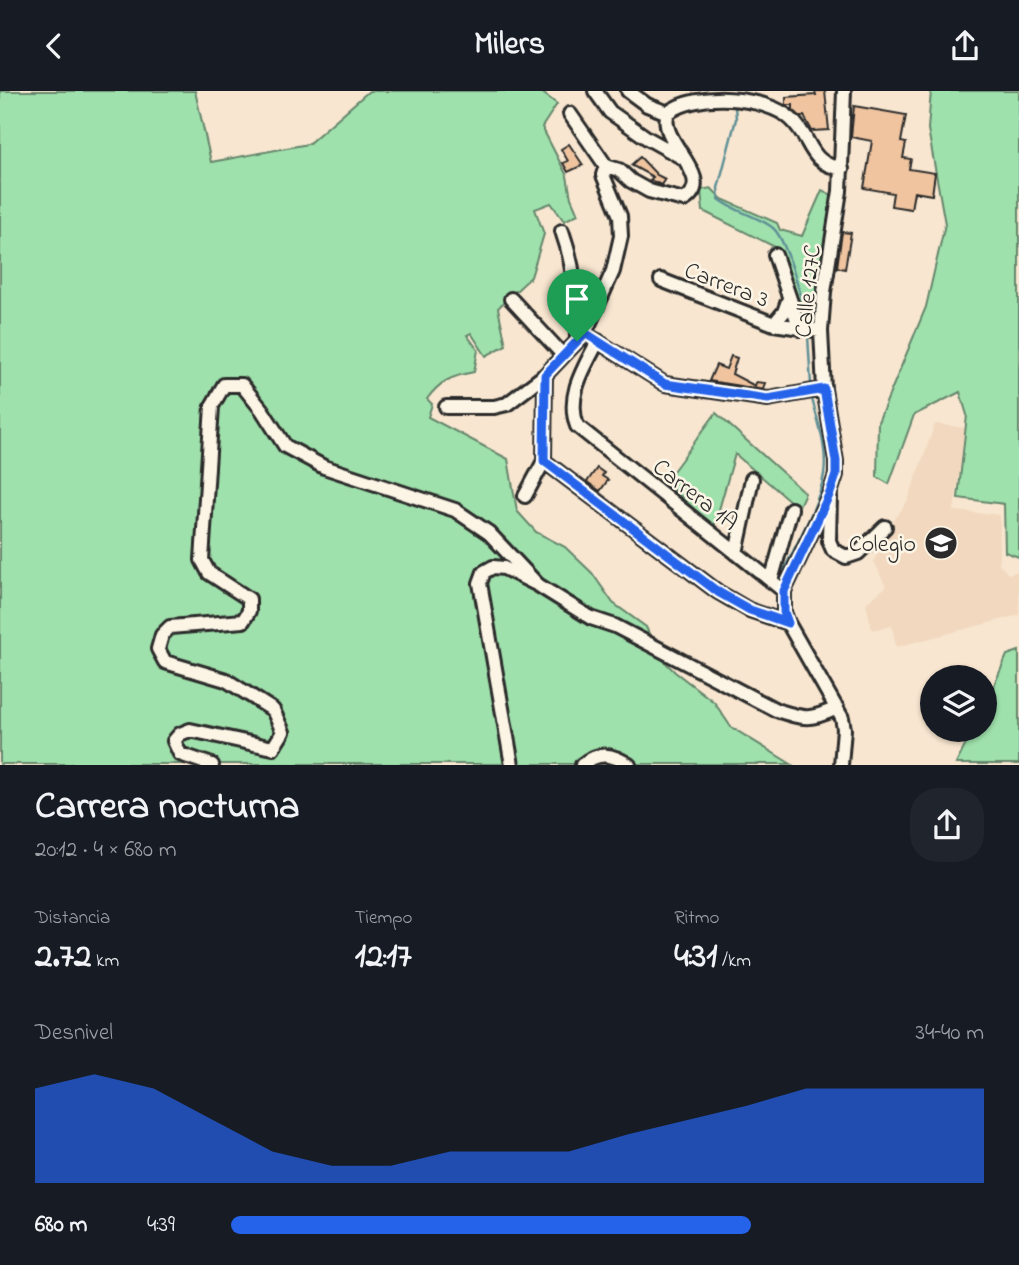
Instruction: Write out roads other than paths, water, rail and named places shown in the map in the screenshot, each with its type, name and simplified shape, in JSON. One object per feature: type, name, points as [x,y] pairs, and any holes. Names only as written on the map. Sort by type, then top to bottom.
[{"type":"street","points":[[570,114],[606,166],[614,167],[649,191],[679,201],[688,198],[694,188],[690,166],[610,112],[595,91]]},
{"type":"street","points":[[628,91],[647,105],[668,113]]},
{"type":"street","name":"Calle 127C","points":[[784,591],[836,475],[824,389],[821,331],[842,169],[844,91]]},
{"type":"street","points":[[683,159],[666,128],[668,113],[675,108],[720,95],[767,104],[780,110],[793,121],[820,161],[827,167],[842,169]]},
{"type":"street","points":[[446,407],[494,407],[507,404],[545,375],[581,337],[613,271],[621,236],[620,216],[603,175],[606,166]]},
{"type":"street","points":[[562,231],[572,259],[581,337]]},
{"type":"street","points":[[775,255],[800,328]]},
{"type":"street","name":"Carrera 3","points":[[661,280],[774,324],[821,331]]},
{"type":"street","points":[[774,324],[784,312],[789,298]]},
{"type":"street","points":[[511,299],[563,355]]},
{"type":"street","points":[[581,337],[598,341],[665,384],[768,399],[824,389]]},
{"type":"street","name":"Carrera 1A","points":[[598,341],[574,394],[574,418],[581,430],[784,591]]},
{"type":"street","points":[[525,496],[544,461],[545,375]]},
{"type":"street","points":[[212,765],[180,754],[174,741],[180,734],[190,730],[273,748],[283,732],[273,710],[226,681],[164,662],[158,649],[162,635],[170,627],[243,621],[249,611],[249,599],[209,573],[202,560],[212,407],[224,385],[242,385],[285,446],[324,467],[455,510],[489,533],[538,585]]},
{"type":"street","points":[[544,461],[718,592],[750,610],[788,623]]},
{"type":"street","points":[[736,553],[752,479]]},
{"type":"street","name":"Calle 127C","points":[[830,493],[829,541],[833,550],[846,557],[858,553],[885,527]]},
{"type":"street","points":[[771,581],[790,509]]},
{"type":"street","points":[[512,765],[480,583],[484,572],[493,567],[504,568],[538,585],[591,618],[615,626],[776,711],[804,719],[837,708]]},
{"type":"street","points":[[784,591],[784,612],[788,623],[837,708],[844,729],[841,765]]},
{"type":"street","points":[[582,765],[602,755],[615,755],[629,765]]},
{"type":"waterway","points":[[735,106],[736,119],[718,188],[719,199],[767,224],[778,234],[788,256],[807,317]]},
{"type":"waterway","points":[[808,336],[811,385]]},
{"type":"waterway","points":[[782,574],[822,486],[824,446],[812,399]]},
{"type":"place","name":"Colegio","points":[[941,543]]}]
